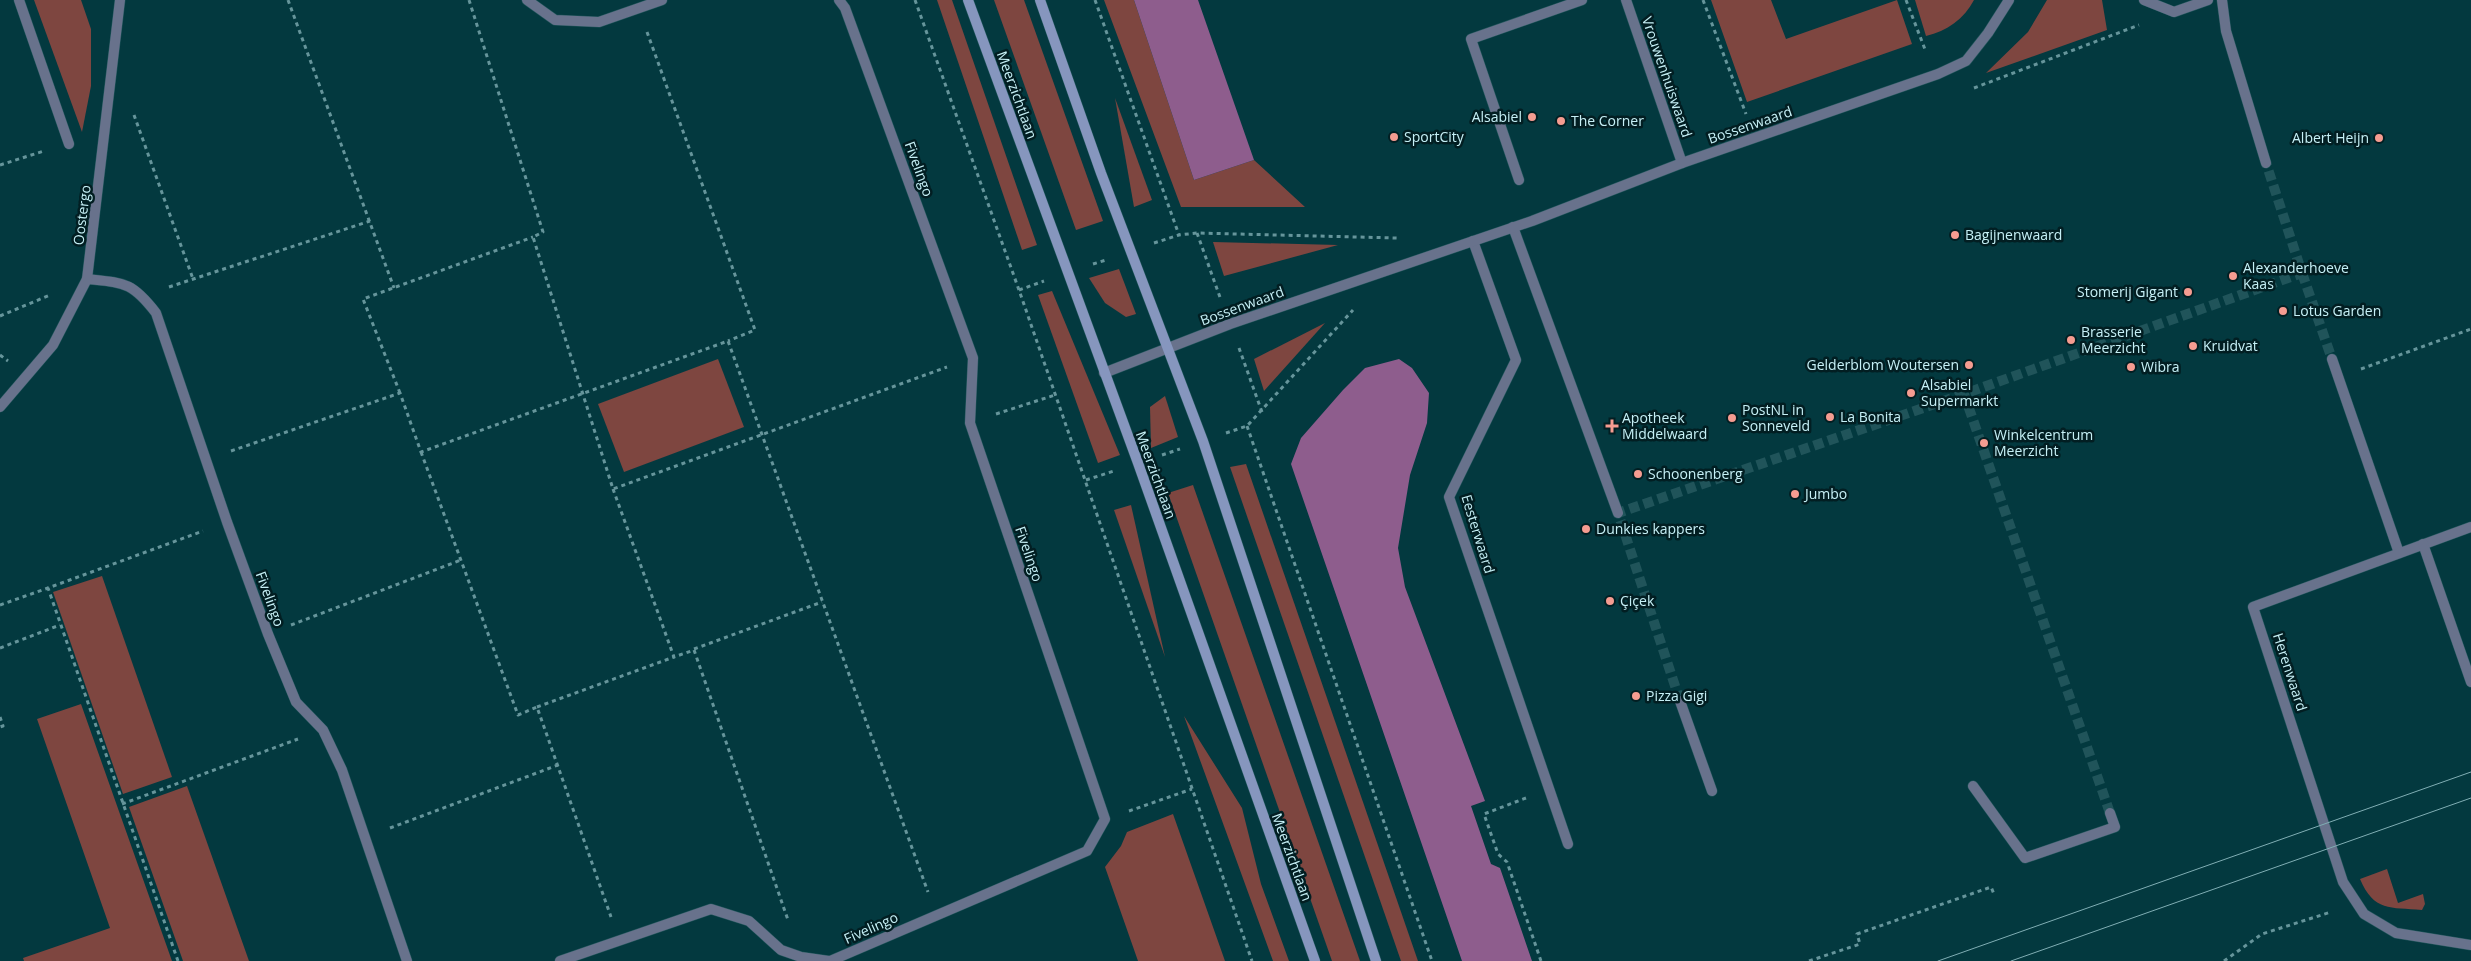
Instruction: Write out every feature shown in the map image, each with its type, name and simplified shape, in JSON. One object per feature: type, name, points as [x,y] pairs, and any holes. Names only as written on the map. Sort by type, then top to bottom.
[{"type":"street","points":[[19,0],[69,144]]},
{"type":"street","name":"Oostergo","points":[[0,407],[53,345],[88,278],[120,0]]},
{"type":"street","points":[[527,0],[555,20],[598,22],[662,0]]},
{"type":"street","name":"Fivelingo","points":[[560,961],[711,910],[749,921],[781,950],[801,957],[829,961],[1086,851],[1105,819],[970,424],[973,358],[845,8],[839,0]]},
{"type":"street","name":"Meerzichtlaan","points":[[968,0],[1315,961]]},
{"type":"street","points":[[1040,0],[1101,173],[1204,441],[1376,961]]},
{"type":"street","points":[[1519,180],[1471,39],[1582,0]]},
{"type":"street","name":"Vrouwenhuiswaard","points":[[1626,0],[1682,164]]},
{"type":"street","name":"Bossenwaard","points":[[1104,373],[1230,324],[1513,227],[1754,138],[1938,74],[1966,62],[1988,33],[2009,0]]},
{"type":"street","points":[[2144,0],[2174,12],[2208,0]]},
{"type":"street","points":[[2222,0],[2226,31],[2266,163]]},
{"type":"street","points":[[1513,227],[1618,513]]},
{"type":"street","name":"Eesterwaard","points":[[1473,241],[1516,360],[1449,497],[1568,844]]},
{"type":"street","name":"Fivelingo","points":[[88,278],[126,284],[142,295],[156,313],[227,522],[268,634],[296,702],[322,730],[342,770],[407,961]]},
{"type":"street","points":[[2332,359],[2399,553]]},
{"type":"street","name":"Herenwaard","points":[[2364,914],[2343,882],[2253,607],[2471,527]]},
{"type":"street","points":[[2423,544],[2471,682]]},
{"type":"street","points":[[1680,700],[1712,791]]},
{"type":"street","points":[[1973,786],[2025,858],[2115,827],[2110,813]]},
{"type":"street","points":[[2364,914],[2396,933],[2471,945]]},
{"type":"path","points":[[288,0],[394,288]]},
{"type":"path","points":[[469,0],[543,232],[533,238],[363,299],[400,394],[518,715],[822,602]]},
{"type":"path","points":[[915,0],[1252,961]]},
{"type":"path","points":[[1095,0],[1178,235]]},
{"type":"path","points":[[1703,0],[1754,138]]},
{"type":"path","points":[[1906,0],[1921,43],[1938,74],[1961,93],[2174,12]]},
{"type":"path","points":[[421,452],[755,330],[638,8]]},
{"type":"path","points":[[130,107],[193,279]]},
{"type":"path","points":[[0,165],[69,144]]},
{"type":"path","points":[[142,295],[370,222]]},
{"type":"path","points":[[1197,233],[1404,239]]},
{"type":"path","points":[[533,238],[581,394],[613,489],[674,657]]},
{"type":"path","points":[[0,316],[88,278]]},
{"type":"path","points":[[1262,412],[1358,305]]},
{"type":"path","points":[[2339,377],[2471,329]]},
{"type":"path","points":[[728,341],[936,914]]},
{"type":"path","points":[[613,489],[973,358]]},
{"type":"path","points":[[206,459],[400,394]]},
{"type":"path","points":[[970,424],[1055,395]]},
{"type":"path","points":[[1247,426],[1432,961]]},
{"type":"path","points":[[0,605],[227,522]]},
{"type":"path","points":[[268,634],[461,560]]},
{"type":"path","points":[[48,588],[178,961]]},
{"type":"path","points":[[0,648],[60,625]]},
{"type":"path","points":[[694,650],[801,957]]},
{"type":"path","points":[[537,707],[619,941]]},
{"type":"path","points":[[0,717],[3,726],[0,727]]},
{"type":"path","points":[[122,804],[322,730]]},
{"type":"path","points":[[366,837],[558,765]]},
{"type":"path","points":[[1105,819],[1192,789]]},
{"type":"path","points":[[1541,961],[1507,862],[1498,854],[1484,814],[1550,789]]},
{"type":"path","points":[[1809,961],[1860,944],[1857,934],[1991,887],[1994,894]]},
{"type":"path","points":[[2224,961],[2262,934],[2330,912],[2364,914]]},
{"type":"shaded area","points":[[34,0],[81,0],[91,29],[91,86],[82,132]]},
{"type":"shaded area","points":[[937,0],[952,0],[1037,245],[1022,250]]},
{"type":"shaded area","points":[[994,0],[1024,0],[1103,221],[1076,230]]},
{"type":"shaded area","points":[[1104,0],[1134,0],[1194,180],[1254,160],[1305,207],[1181,207]]},
{"type":"shaded area","points":[[1134,0],[1198,0],[1254,160],[1194,180]]},
{"type":"shaded area","points":[[1711,0],[1771,0],[1786,39],[1897,0],[1912,44],[1747,102]]},
{"type":"shaded area","points":[[1915,0],[1974,0],[1965,13],[1954,23],[1941,31],[1926,36]]},
{"type":"shaded area","points":[[2047,0],[2102,0],[2107,30],[1986,73],[2028,32]]},
{"type":"shaded area","points":[[1115,98],[1152,200],[1134,207]]},
{"type":"shaded area","points":[[1213,242],[1338,245],[1224,276]]},
{"type":"shaded area","points":[[1119,269],[1136,314],[1126,317],[1105,303],[1089,278]]},
{"type":"shaded area","points":[[1052,291],[1120,455],[1098,463],[1038,295]]},
{"type":"shaded area","points":[[1325,323],[1264,391],[1254,359]]},
{"type":"shaded area","points":[[718,359],[744,427],[624,472],[598,404]]},
{"type":"shaded area","points":[[1399,359],[1412,368],[1429,393],[1427,423],[1410,475],[1398,548],[1405,587],[1485,801],[1471,806],[1491,864],[1500,868],[1532,961],[1462,961],[1291,464],[1301,438],[1365,368]]},
{"type":"shaded area","points":[[1165,396],[1178,437],[1151,448],[1150,407]]},
{"type":"shaded area","points":[[1246,464],[1418,961],[1401,961],[1230,467]]},
{"type":"shaded area","points":[[1193,485],[1360,961],[1332,961],[1168,493]]},
{"type":"shaded area","points":[[1131,505],[1165,657],[1114,510]]},
{"type":"shaded area","points":[[102,576],[172,777],[123,794],[53,592]]},
{"type":"shaded area","points":[[81,704],[172,961],[24,961],[23,958],[110,928],[37,719]]},
{"type":"shaded area","points":[[1184,716],[1242,808],[1261,884],[1289,961],[1273,961]]},
{"type":"shaded area","points":[[187,786],[249,961],[183,961],[129,807]]},
{"type":"shaded area","points":[[1173,814],[1225,961],[1138,961],[1105,867],[1121,846],[1127,832]]},
{"type":"shaded area","points":[[2387,869],[2398,903],[2423,894],[2425,904],[2422,910],[2384,906],[2377,903],[2365,890],[2360,879]]},
{"type":"tunnel","points":[[2110,813],[1964,394],[2302,273],[2266,163]]},
{"type":"tunnel","points":[[2302,273],[2332,359]]},
{"type":"tunnel","points":[[1680,701],[1618,513],[1964,394]]},
{"type":"tram line","points":[[1938,961],[2471,772]]},
{"type":"tram line","points":[[2011,961],[2471,798]]},
{"type":"place","name":"Alsabiel","points":[[1532,117]]},
{"type":"place","name":"The Corner","points":[[1561,121]]},
{"type":"place","name":"SportCity","points":[[1394,137]]},
{"type":"place","name":"Albert Heijn","points":[[2379,138]]},
{"type":"place","name":"Bagijnenwaard","points":[[1955,235]]},
{"type":"place","name":"Alexanderhoeve Kaas","points":[[2233,276]]},
{"type":"place","name":"Stomerij Gigant","points":[[2188,292]]},
{"type":"place","name":"Lotus Garden","points":[[2283,311]]},
{"type":"place","name":"Brasserie Meerzicht","points":[[2071,340]]},
{"type":"place","name":"Kruidvat","points":[[2193,346]]},
{"type":"place","name":"Gelderblom Woutersen","points":[[1969,365]]},
{"type":"place","name":"Wibra","points":[[2131,367]]},
{"type":"place","name":"Alsabiel Supermarkt","points":[[1911,393]]},
{"type":"place","name":"La Bonita","points":[[1830,417]]},
{"type":"place","name":"PostNL in Sonneveld","points":[[1732,418]]},
{"type":"place","name":"Apotheek Middelwaard","points":[[1612,426]]},
{"type":"place","name":"Winkelcentrum Meerzicht","points":[[1984,443]]},
{"type":"place","name":"Schoonenberg","points":[[1638,474]]},
{"type":"place","name":"Jumbo","points":[[1795,494]]},
{"type":"place","name":"Dunkies kappers","points":[[1586,529]]},
{"type":"place","name":"Çiçek","points":[[1610,601]]},
{"type":"place","name":"Pizza Gigi","points":[[1636,696]]}]
